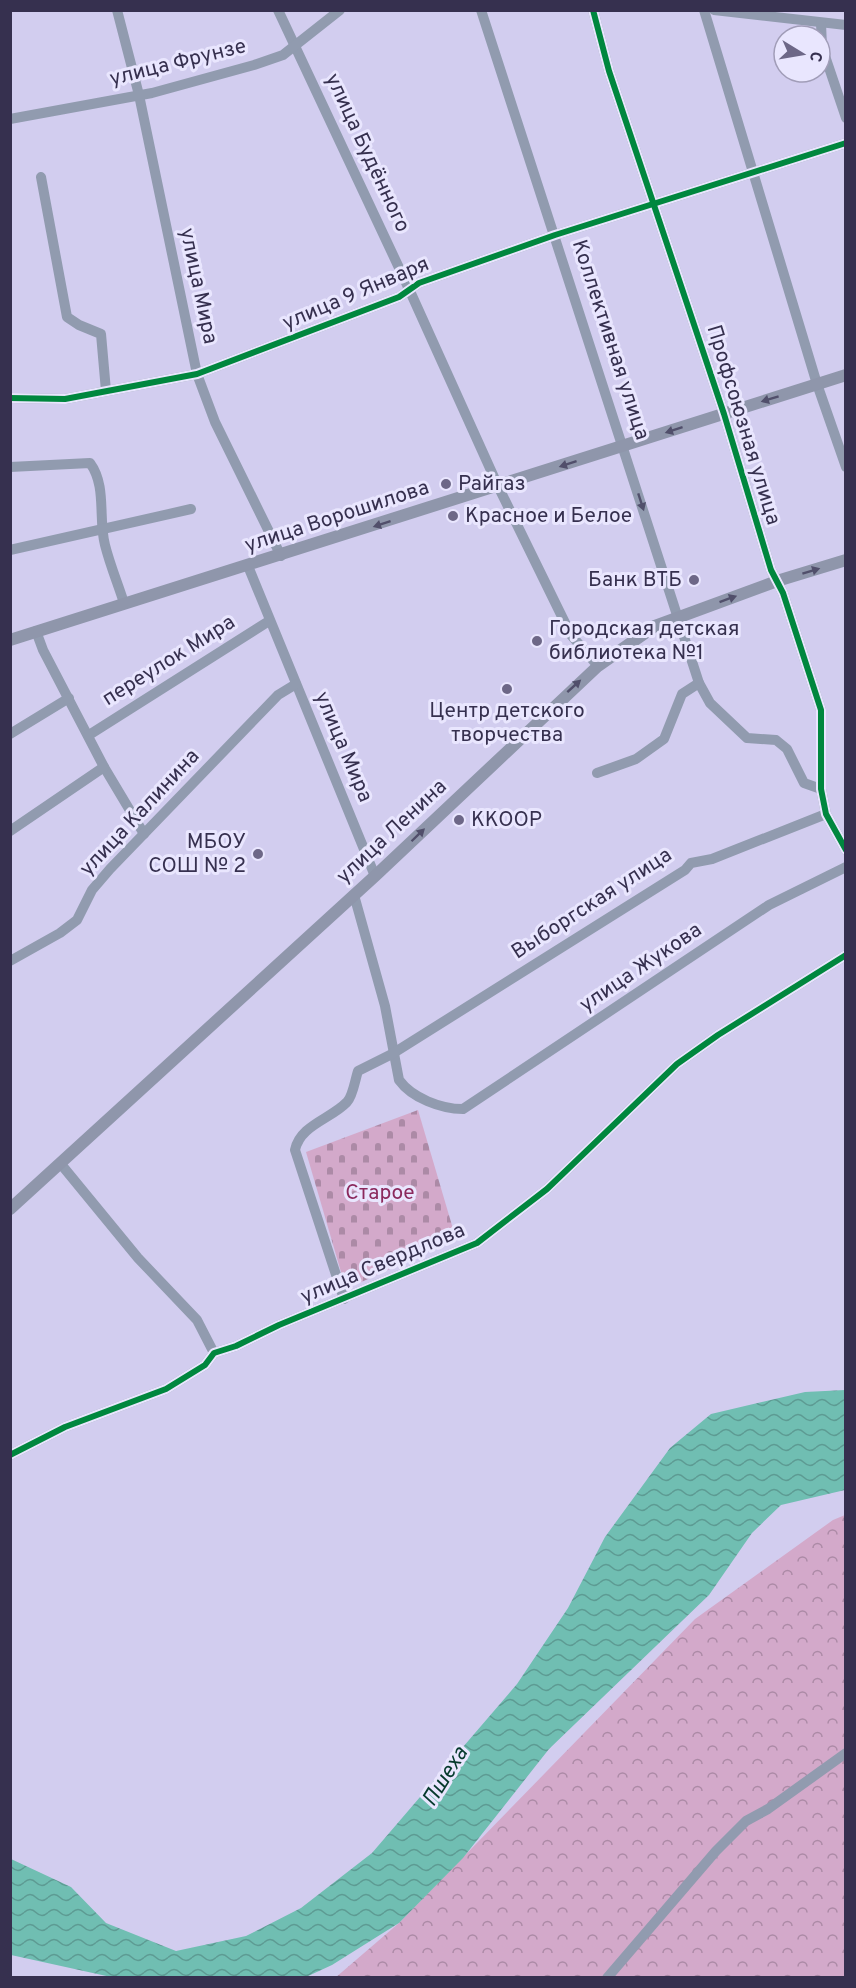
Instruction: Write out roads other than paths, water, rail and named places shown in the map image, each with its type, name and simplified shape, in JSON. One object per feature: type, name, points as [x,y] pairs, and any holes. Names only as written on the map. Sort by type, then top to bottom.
[{"type":"main road","name":"улица Ворошилова","points":[[10,640],[281,556],[846,375]]},
{"type":"main road","name":"улица Ленина","points":[[10,1209],[375,876],[597,666],[655,626],[678,616],[777,581],[846,560]]},
{"type":"street","name":"улица Мира","points":[[117,10],[139,95],[197,374],[215,422],[281,556]]},
{"type":"street","name":"улица Будённого","points":[[278,10],[409,289],[498,486],[570,635],[597,666]]},
{"type":"street","name":"улица Фрунзе","points":[[10,119],[139,95],[254,65],[283,54],[340,10]]},
{"type":"street","name":"Коллективная улица","points":[[481,10],[699,683],[710,703],[747,738],[777,740],[787,749],[804,783],[821,789]]},
{"type":"street","name":"Профсоюзная улица","points":[[593,10],[609,71],[655,201],[724,414],[771,570],[777,581],[821,710],[821,789],[826,814],[846,850]]},
{"type":"street","points":[[704,10],[817,384],[846,467]]},
{"type":"street","points":[[714,10],[799,15],[821,22],[846,25]]},
{"type":"street","points":[[821,22],[822,46],[846,118]]},
{"type":"street","name":"улица 9 Января","points":[[10,398],[65,399],[197,374],[310,333],[399,297],[419,283],[655,201],[846,143]]},
{"type":"street","points":[[41,177],[67,317],[101,334],[106,391]]},
{"type":"street","points":[[10,467],[90,463],[96,471],[104,519],[102,529],[124,603]]},
{"type":"street","points":[[10,550],[191,509]]},
{"type":"street","name":"улица Мира","points":[[248,566],[375,876]]},
{"type":"street","name":"переулок Мира","points":[[88,735],[269,621]]},
{"type":"street","points":[[36,631],[43,650],[104,767],[144,834]]},
{"type":"street","points":[[597,773],[636,759],[664,739],[682,694],[699,683]]},
{"type":"street","name":"улица Калинина","points":[[10,961],[60,933],[77,920],[92,890],[279,695],[296,684]]},
{"type":"street","points":[[10,734],[69,698]]},
{"type":"street","points":[[10,831],[104,767]]},
{"type":"street","name":"Выборгская улица","points":[[392,1054],[675,876],[692,863],[712,859],[826,814]]},
{"type":"street","name":"улица Жукова","points":[[392,1054],[399,1080],[406,1090],[453,1109],[463,1109],[769,905],[846,867]]},
{"type":"street","points":[[344,1299],[295,1150],[297,1141],[311,1127],[348,1101],[358,1071],[392,1054],[385,1006],[354,895]]},
{"type":"street","name":"улица Свердлова","points":[[10,1455],[65,1427],[166,1389],[205,1365],[214,1353],[236,1346],[279,1325],[477,1243],[548,1189],[677,1064],[718,1035],[846,955]]},
{"type":"street","points":[[60,1163],[138,1258],[197,1320],[214,1353]]},
{"type":"street","points":[[607,1977],[716,1851],[746,1821],[768,1809],[846,1753]]},
{"type":"water","name":"Пшеха","points":[[845,1390],[845,1490],[781,1505],[752,1533],[709,1595],[549,1749],[463,1858],[399,1923],[332,1965],[306,1977],[111,1977],[11,1955],[11,1859],[71,1887],[106,1923],[176,1951],[246,1936],[301,1908],[372,1853],[517,1684],[568,1608],[605,1537],[670,1448],[711,1414],[805,1392]]},
{"type":"place","name":"Райгаз","points":[[446,484]]},
{"type":"place","name":"Красное и Белое","points":[[453,516]]},
{"type":"place","name":"Банк ВТБ","points":[[694,580]]},
{"type":"place","name":"Городская детская библиотека №1","points":[[537,641]]},
{"type":"place","name":"Центр детского творчества","points":[[507,689]]},
{"type":"place","name":"ККООР","points":[[459,820]]},
{"type":"place","name":"МБОУ СОШ № 2","points":[[258,854]]},
{"type":"park label","name":"Старое","points":[[380,1193]]}]
